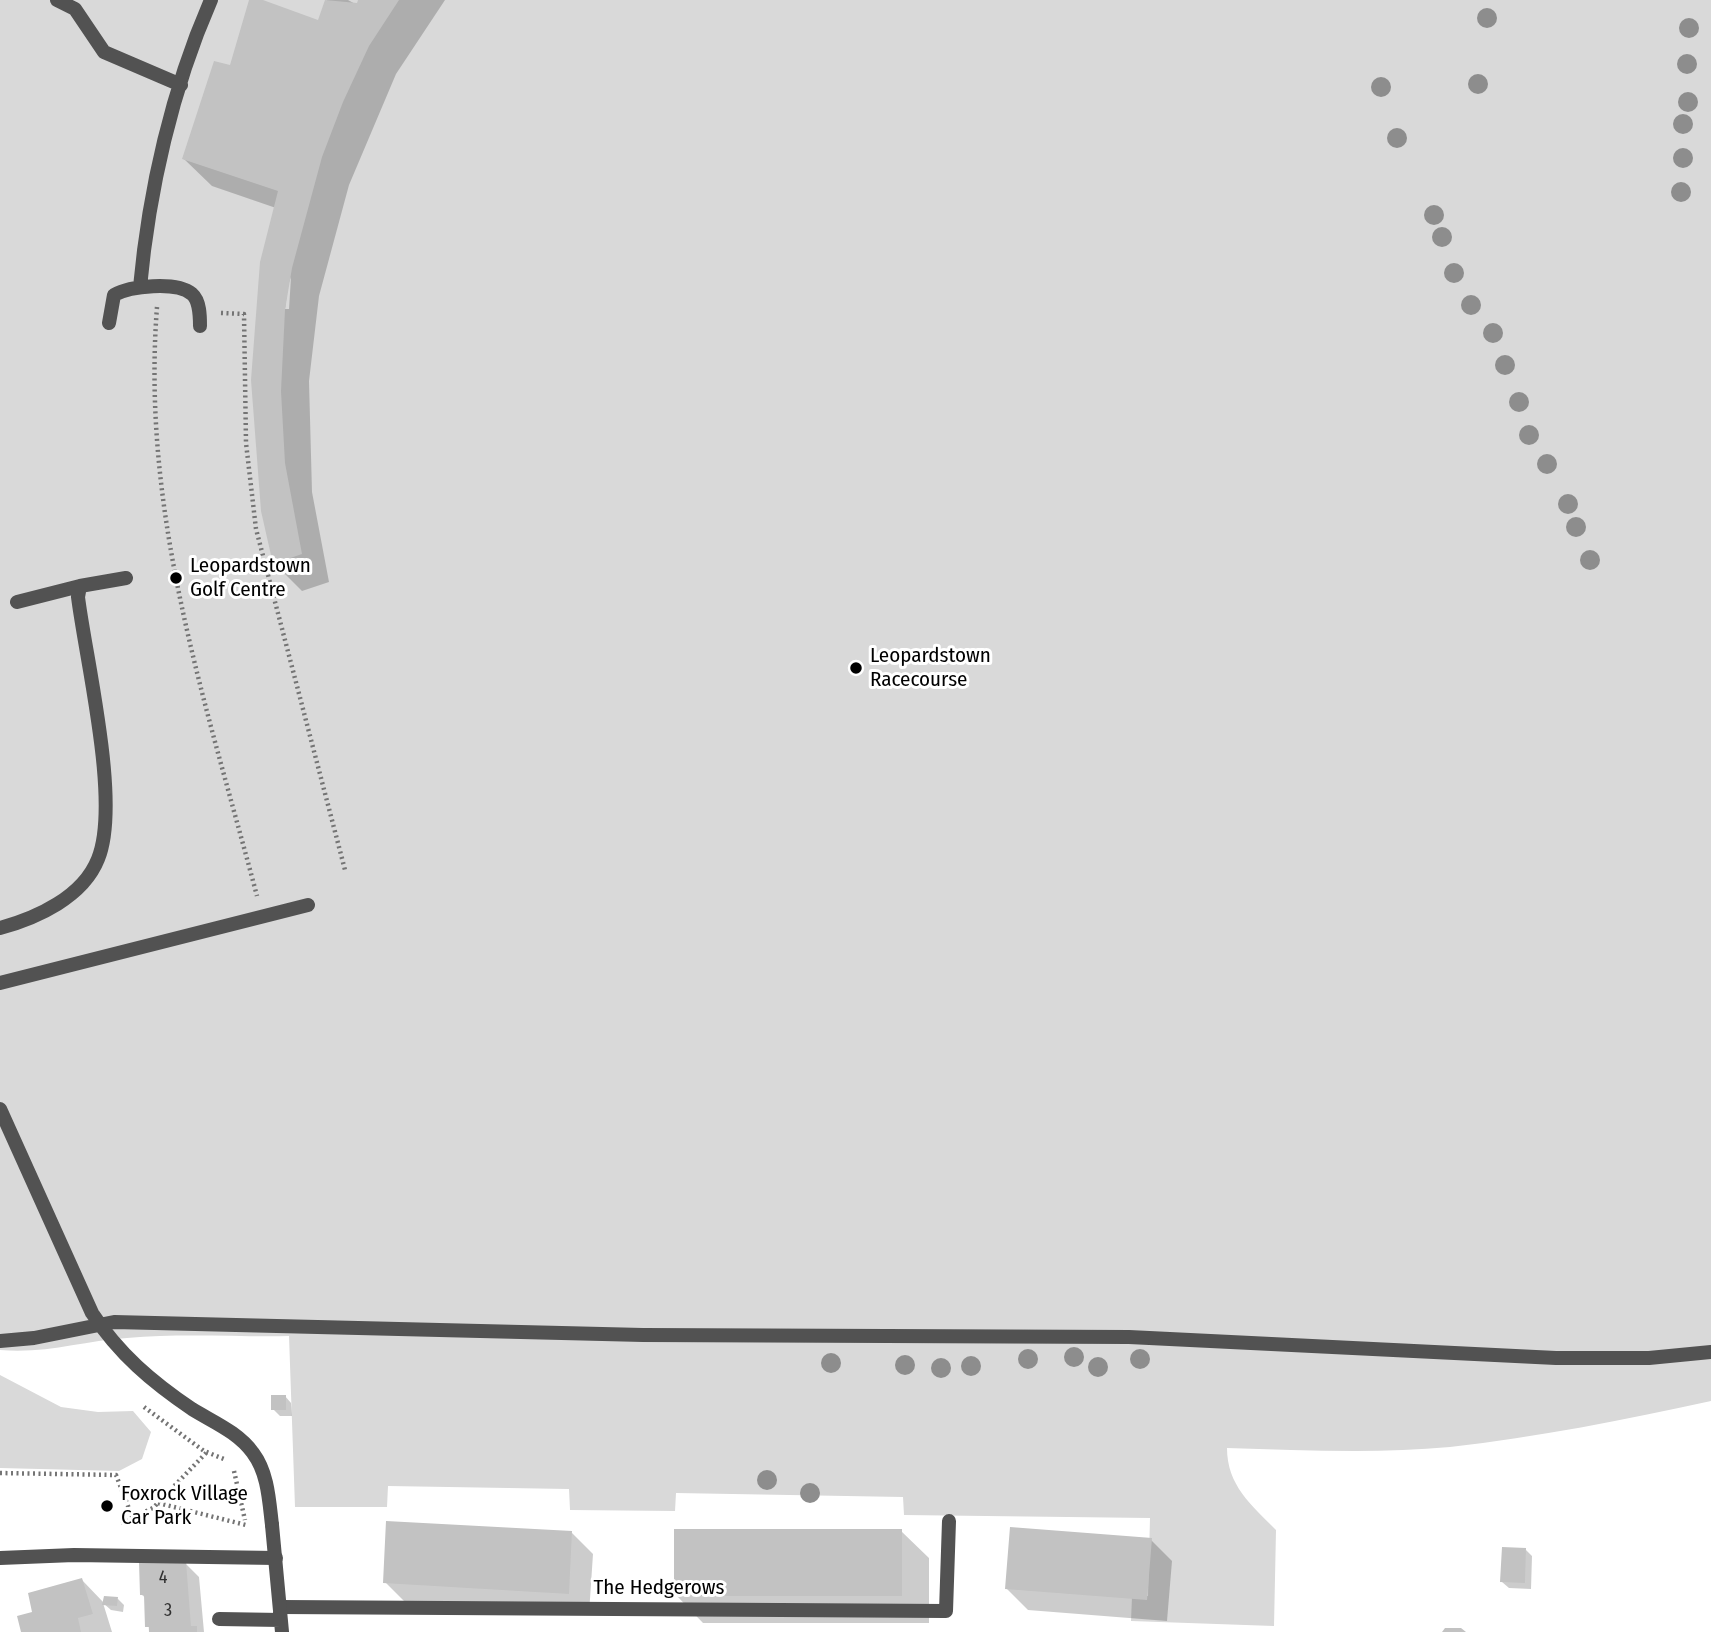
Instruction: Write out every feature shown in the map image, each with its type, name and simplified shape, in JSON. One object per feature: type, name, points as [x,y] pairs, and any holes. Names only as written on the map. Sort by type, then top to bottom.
[{"type":"street","points":[[57,0],[75,9],[104,52],[181,85]]},
{"type":"street","points":[[140,287],[145,239],[159,169],[193,42],[211,0]]},
{"type":"street","points":[[109,323],[114,295],[127,288],[159,287],[191,293],[199,311],[200,326]]},
{"type":"street","points":[[18,602],[80,586],[127,578]]},
{"type":"street","points":[[0,928],[58,904],[72,893],[86,880],[98,859],[104,835],[100,742],[83,636],[80,586]]},
{"type":"street","points":[[0,983],[308,905]]},
{"type":"street","points":[[0,1109],[99,1324],[135,1367],[165,1391],[239,1437],[253,1453],[268,1490],[281,1620],[219,1619]]},
{"type":"street","points":[[0,1341],[34,1338],[114,1321],[657,1335],[1129,1337],[1556,1358],[1649,1358],[1711,1352]]},
{"type":"street","name":"The Hedgerows","points":[[281,1620],[946,1611],[949,1521]]},
{"type":"street","points":[[0,1558],[74,1555],[276,1558]]},
{"type":"path","points":[[159,287],[153,396],[158,472],[170,559],[262,917]]},
{"type":"path","points":[[157,308],[244,314],[246,443],[256,529],[345,870]]},
{"type":"path","points":[[134,1397],[167,1425],[207,1452],[225,1459],[234,1472],[253,1558]]},
{"type":"path","points":[[121,1523],[133,1519],[158,1503],[207,1452]]},
{"type":"path","points":[[0,1472],[116,1475],[133,1519]]},
{"type":"path","points":[[158,1503],[246,1525]]},
{"type":"shaded area","name":"Leopardstown Racecourse","points":[[0,0],[1711,0],[1711,1401],[1581,1427],[1450,1447],[1366,1451],[1227,1448],[1231,1473],[1236,1484],[1276,1530],[1274,1626],[1131,1621],[1132,1596],[1148,1596],[1150,1518],[904,1515],[903,1497],[676,1493],[675,1511],[570,1510],[569,1489],[388,1486],[387,1507],[295,1507],[289,1336],[188,1335],[111,1340],[49,1349],[0,1350]]},
{"type":"shaded area","points":[[0,1375],[61,1407],[98,1412],[133,1411],[151,1432],[142,1459],[119,1471],[0,1468]]},
{"type":"building","points":[[249,0],[263,0],[318,20],[325,0],[357,3],[358,0],[399,0],[369,46],[343,102],[322,157],[292,268],[285,310],[281,391],[285,463],[302,554],[273,564],[261,511],[251,380],[260,262],[278,191],[182,159],[214,61],[230,65]]},
{"type":"building","points":[[271,1395],[286,1395],[286,1410],[271,1410]]},
{"type":"building","points":[[386,1521],[572,1531],[569,1594],[383,1583]]},
{"type":"building","points":[[1010,1527],[1152,1538],[1147,1600],[1005,1589]]},
{"type":"building","points":[[674,1529],[902,1529],[902,1596],[674,1596]]},
{"type":"building","points":[[1502,1547],[1526,1548],[1525,1583],[1500,1582]]},
{"type":"building","points":[[186,1561],[191,1626],[197,1626],[197,1632],[149,1632],[149,1627],[145,1627],[144,1595],[140,1595],[139,1562]]},
{"type":"building","points":[[82,1578],[93,1614],[78,1618],[81,1632],[21,1632],[17,1616],[32,1612],[28,1593]]},
{"type":"building","points":[[104,1596],[118,1597],[117,1606],[102,1605]]},
{"type":"building","points":[[1445,1628],[1461,1628],[1466,1632],[1442,1632]]},
{"type":"place","name":"Leopardstown Golf Centre","points":[[176,578]]},
{"type":"place","name":"Leopardstown Racecourse","points":[[856,668]]},
{"type":"place","name":"Foxrock Village Car Park","points":[[107,1506]]}]
